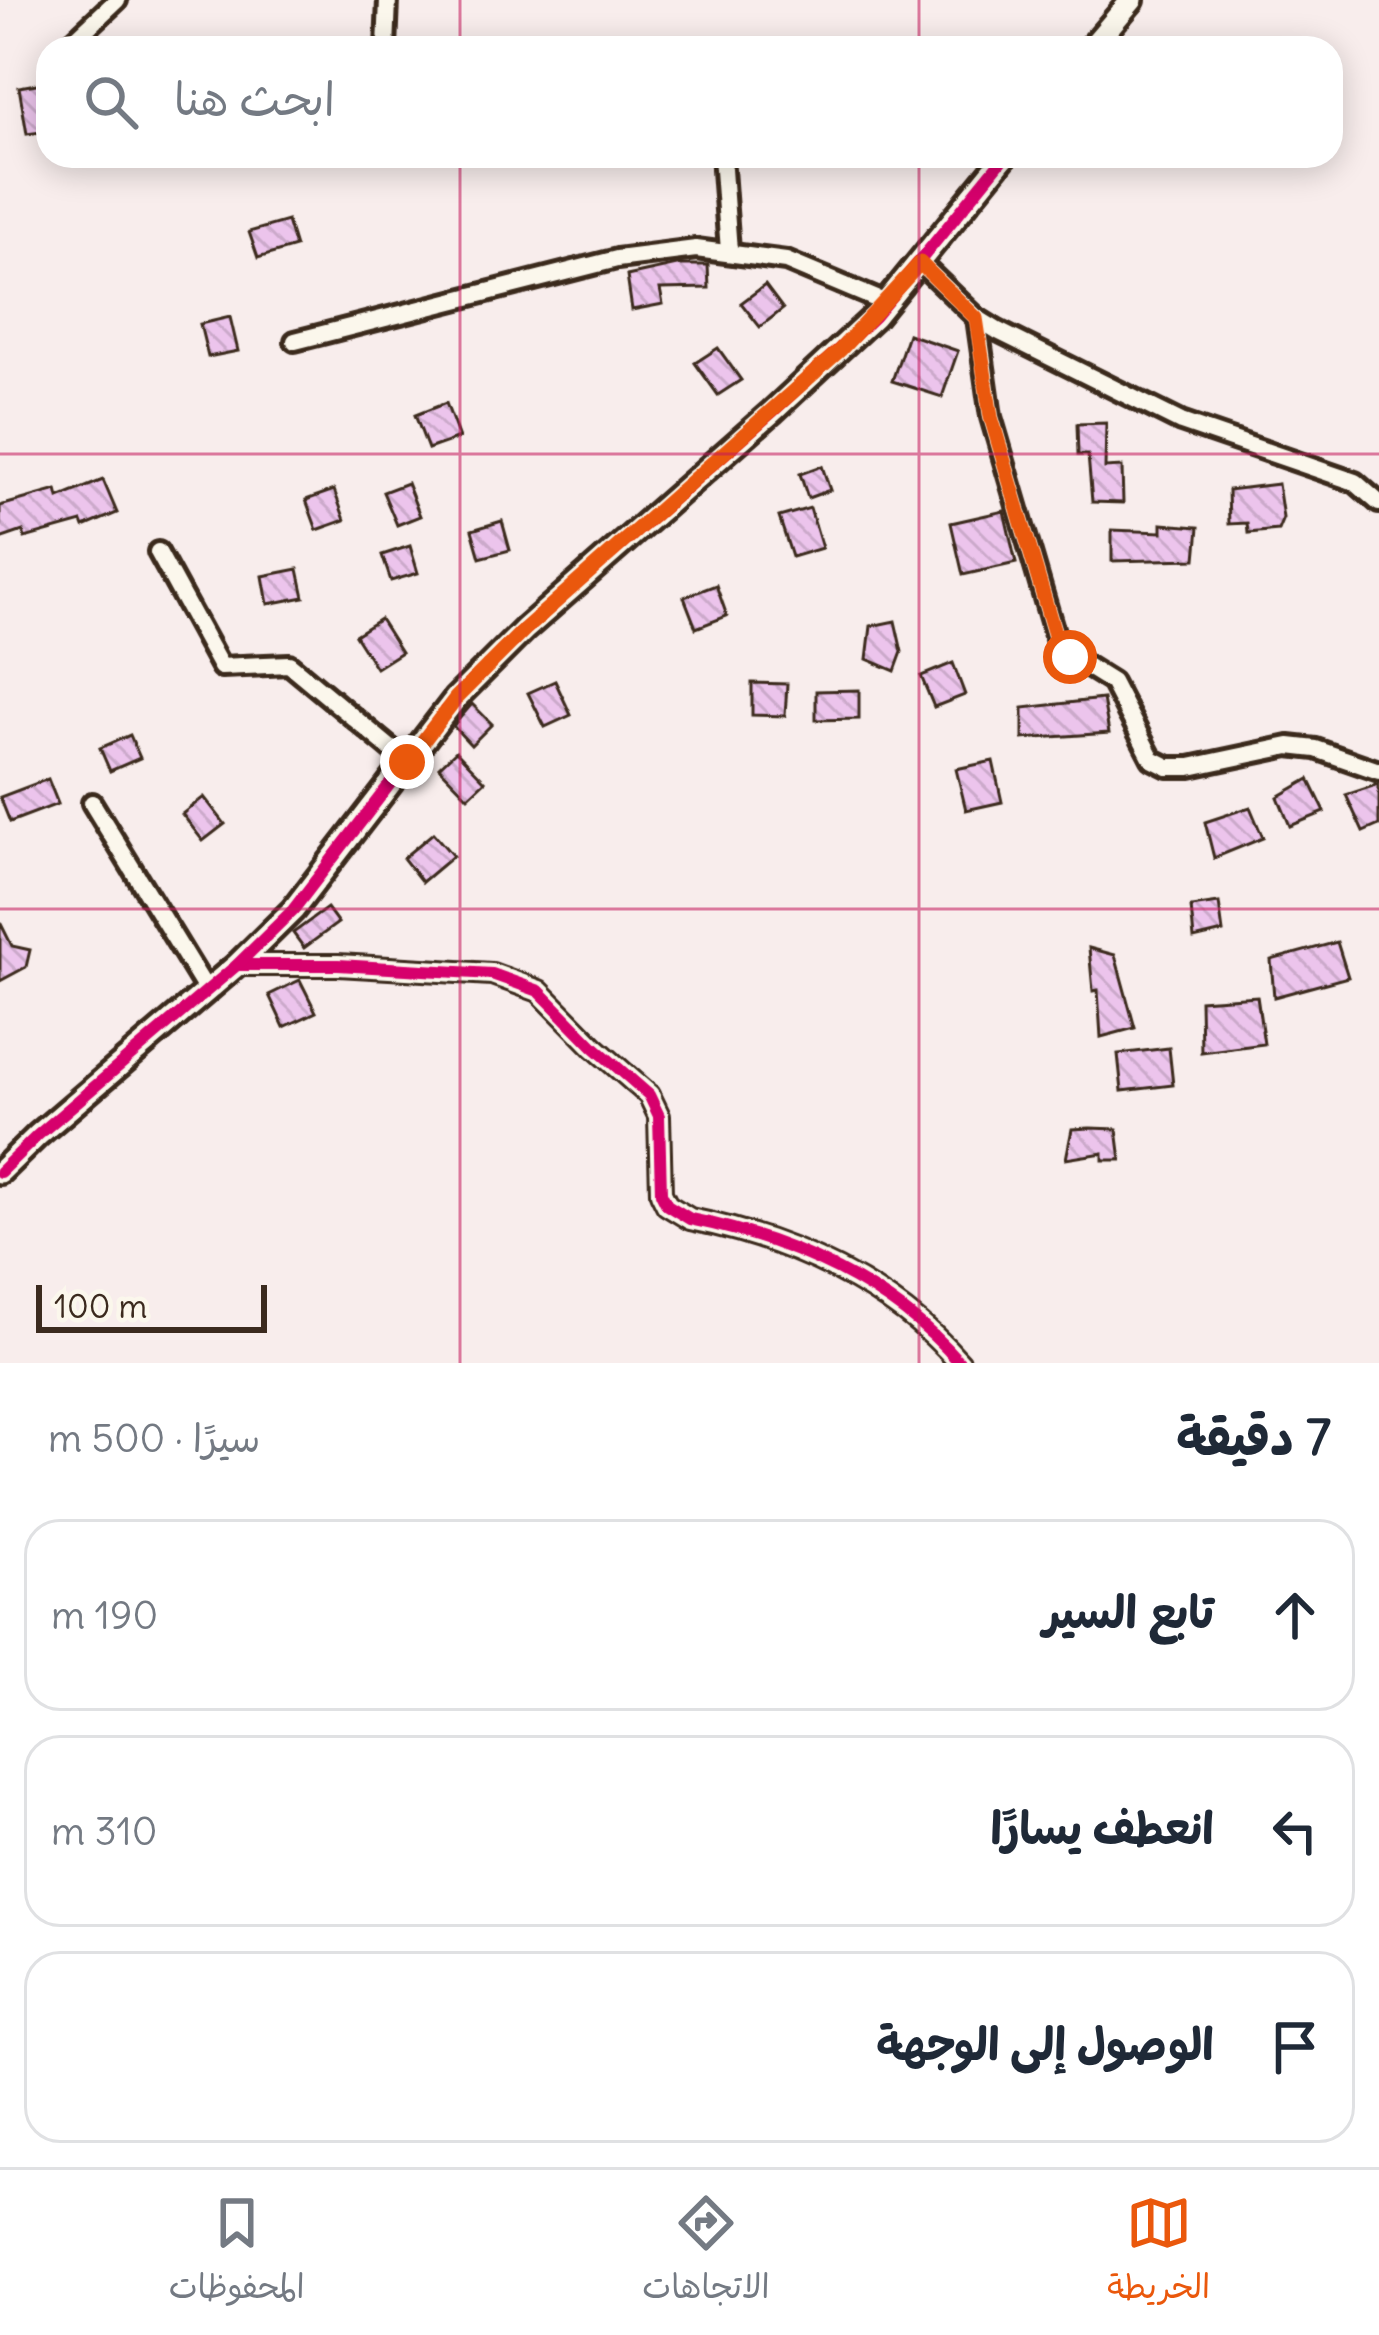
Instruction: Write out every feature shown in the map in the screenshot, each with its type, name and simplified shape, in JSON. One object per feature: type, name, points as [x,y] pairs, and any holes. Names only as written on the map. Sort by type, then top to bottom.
[{"type":"street","points":[[79,36],[117,0]]},
{"type":"street","points":[[386,36],[388,0]]},
{"type":"street","points":[[1101,36],[1132,0]]},
{"type":"street","points":[[723,168],[729,251]]},
{"type":"street","points":[[0,1172],[237,965],[293,910],[456,698],[525,629],[789,397],[886,304],[995,168]]},
{"type":"street","points":[[296,341],[617,260],[696,249],[786,261],[886,304]]},
{"type":"street","points":[[920,263],[976,318],[1181,422],[1354,482],[1379,502]]},
{"type":"street","points":[[976,318],[991,417],[1059,649],[1112,682],[1152,759],[1168,767],[1190,767],[1289,746],[1316,749],[1379,771]]},
{"type":"street","points":[[158,551],[220,667],[289,664],[407,762]]},
{"type":"street","points":[[92,803],[207,991]]},
{"type":"street","points":[[237,965],[492,974],[539,991],[649,1095],[659,1115],[661,1193],[667,1205],[690,1219],[850,1273],[943,1343],[960,1363]]},
{"type":"building","points":[[36,84],[36,133],[27,134],[19,87]]},
{"type":"building","points":[[287,221],[295,247],[258,258],[249,232]]},
{"type":"building","points":[[677,265],[708,265],[709,288],[660,289],[663,304],[632,310],[627,276]]},
{"type":"building","points":[[765,285],[783,309],[760,327],[741,303]]},
{"type":"building","points":[[230,317],[238,351],[208,357],[200,324]]},
{"type":"building","points":[[908,334],[958,351],[942,397],[892,381]]},
{"type":"building","points":[[718,348],[741,380],[718,395],[695,363]]},
{"type":"building","points":[[446,403],[459,438],[428,449],[415,415]]},
{"type":"building","points":[[1106,423],[1105,468],[1122,467],[1123,503],[1092,502],[1088,455],[1078,455],[1077,424]]},
{"type":"building","points":[[822,466],[830,490],[808,498],[800,474]]},
{"type":"building","points":[[103,480],[117,513],[84,527],[82,522],[25,538],[23,531],[0,539],[0,506],[57,490],[59,498]]},
{"type":"building","points":[[407,483],[420,516],[397,525],[383,492]]},
{"type":"building","points":[[1278,484],[1283,518],[1278,530],[1248,533],[1247,523],[1229,524],[1228,490]]},
{"type":"building","points":[[334,490],[345,520],[317,530],[306,500]]},
{"type":"building","points":[[810,508],[822,548],[792,557],[779,517]]},
{"type":"building","points":[[1004,511],[1016,563],[963,575],[951,523]]},
{"type":"building","points":[[502,521],[510,550],[480,558],[472,530]]},
{"type":"building","points":[[1162,524],[1199,527],[1196,559],[1112,561],[1112,530],[1162,532]]},
{"type":"building","points":[[410,546],[418,573],[391,581],[382,555]]},
{"type":"building","points":[[298,569],[304,597],[268,604],[263,576]]},
{"type":"building","points":[[716,585],[727,616],[696,628],[684,597]]},
{"type":"building","points":[[380,619],[401,652],[376,668],[355,635]]},
{"type":"building","points":[[895,621],[902,652],[895,671],[867,659],[871,626]]},
{"type":"building","points":[[953,663],[965,695],[934,707],[921,676]]},
{"type":"building","points":[[555,681],[571,715],[545,727],[528,693]]},
{"type":"building","points":[[752,683],[787,684],[785,716],[752,715]]},
{"type":"building","points":[[859,690],[859,719],[816,720],[816,691]]},
{"type":"building","points":[[1103,699],[1109,733],[1023,739],[1023,708]]},
{"type":"building","points":[[472,704],[492,724],[471,745],[453,726]]},
{"type":"building","points":[[130,735],[140,758],[110,771],[100,748]]},
{"type":"building","points":[[456,751],[485,781],[468,797],[439,767]]},
{"type":"building","points":[[993,761],[1002,802],[966,810],[956,769]]},
{"type":"building","points":[[48,779],[58,804],[10,822],[0,797]]},
{"type":"building","points":[[1309,779],[1325,812],[1290,826],[1278,797]]},
{"type":"building","points":[[1379,784],[1379,825],[1363,832],[1346,795]]},
{"type":"building","points":[[204,797],[225,824],[203,841],[182,814]]},
{"type":"building","points":[[1250,807],[1263,838],[1214,858],[1205,822]]},
{"type":"building","points":[[433,833],[453,856],[422,882],[403,858]]},
{"type":"building","points":[[1219,903],[1223,932],[1194,939],[1191,907]]},
{"type":"building","points":[[327,908],[338,923],[304,948],[293,933]]},
{"type":"building","points":[[0,922],[12,946],[30,950],[26,967],[0,981]]},
{"type":"building","points":[[1337,942],[1348,977],[1274,997],[1271,960]]},
{"type":"building","points":[[1089,948],[1115,955],[1135,1028],[1101,1037]]},
{"type":"building","points":[[300,980],[316,1012],[284,1027],[269,995]]},
{"type":"building","points":[[1257,996],[1264,1044],[1201,1052],[1200,1000]]},
{"type":"building","points":[[1169,1048],[1173,1085],[1122,1091],[1118,1054]]},
{"type":"building","points":[[1072,1129],[1117,1129],[1121,1160],[1103,1160],[1103,1153],[1066,1159]]},
{"type":"cycle path","points":[[0,1172],[237,965],[293,910],[456,698],[525,629],[875,316],[995,168]]},
{"type":"cycle path","points":[[237,965],[492,974],[539,991],[649,1095],[659,1116],[661,1193],[667,1205],[690,1219],[765,1239],[837,1269],[903,1310],[960,1363]]},
{"type":"route","points":[[407,762],[456,698],[525,629],[840,350],[920,263],[976,318],[991,417],[1059,649],[1070,657]]}]
